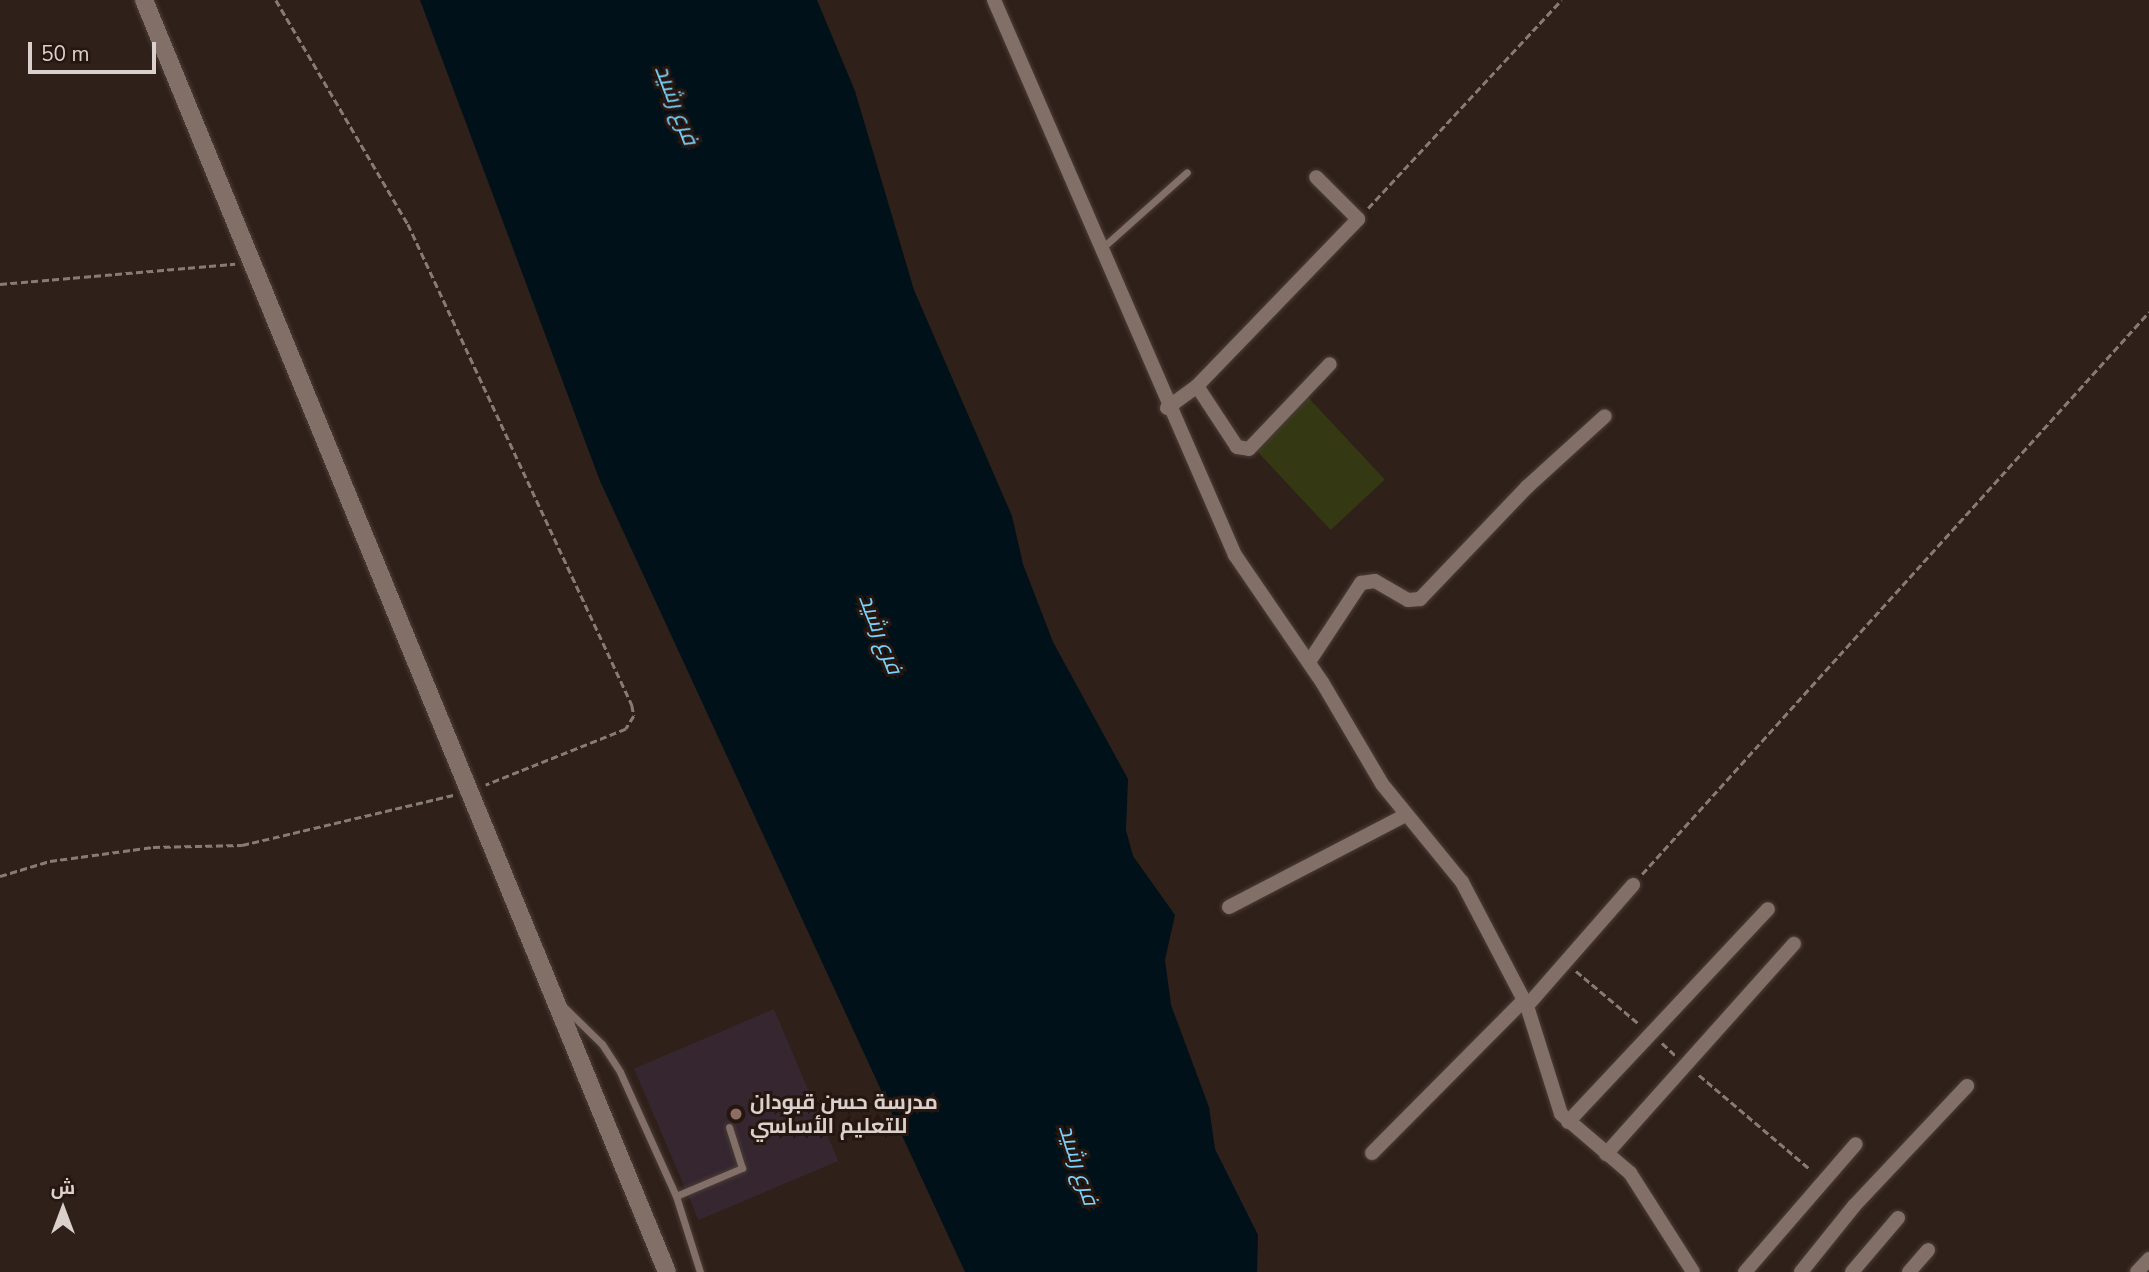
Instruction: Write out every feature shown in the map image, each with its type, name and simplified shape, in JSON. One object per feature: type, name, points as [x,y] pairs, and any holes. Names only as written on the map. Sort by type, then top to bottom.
[{"type":"street","points":[[144,0],[359,531],[473,790],[667,1272]]},
{"type":"street","points":[[994,0],[1167,408],[1235,555],[1309,662],[1406,815],[1462,882],[1525,1003],[1556,1103],[1569,1122],[1640,1185],[1692,1272]]},
{"type":"street","points":[[1167,408],[1197,386],[1358,219],[1316,177]]},
{"type":"street","points":[[1197,386],[1237,447],[1244,450],[1330,364]]},
{"type":"street","points":[[1309,662],[1361,583],[1375,581],[1408,600],[1420,599],[1527,487],[1605,415]]},
{"type":"street","points":[[1229,907],[1406,815]]},
{"type":"street","points":[[1372,1153],[1525,1003],[1633,884]]},
{"type":"street","points":[[1569,1122],[1768,909]]},
{"type":"street","points":[[1606,1154],[1794,944]]},
{"type":"street","points":[[1801,1272],[1854,1206],[1967,1086]]},
{"type":"street","points":[[1745,1272],[1856,1144]]},
{"type":"street","points":[[1852,1272],[1898,1218]]},
{"type":"street","points":[[1909,1272],[1928,1250]]},
{"type":"street","points":[[2137,1272],[2149,1259]]},
{"type":"lane","points":[[1099,250],[1187,172]]},
{"type":"lane","points":[[559,1001],[613,1059],[676,1196],[700,1272]]},
{"type":"lane","points":[[676,1196],[742,1168],[729,1127]]},
{"type":"path","points":[[0,876],[50,860],[140,849],[242,845],[473,790],[606,740],[632,723],[632,705],[408,224],[276,0]]},
{"type":"path","points":[[1358,219],[1560,0]]},
{"type":"path","points":[[0,284],[252,262]]},
{"type":"path","points":[[1633,884],[2149,312]]},
{"type":"path","points":[[1564,962],[1823,1180]]},
{"type":"shaded area","name":"مدرسة حسن قبودان للتعليم الأساسي","points":[[774,1009],[838,1161],[699,1220],[634,1068]]},
{"type":"green space","points":[[1305,394],[1385,480],[1331,530],[1251,444]]},
{"type":"water","name":"فرع رشيد","points":[[420,0],[817,0],[855,91],[914,290],[1012,516],[1023,564],[1053,642],[1128,779],[1126,830],[1133,856],[1175,915],[1165,960],[1171,1005],[1209,1107],[1215,1149],[1258,1235],[1257,1272],[965,1272],[600,481]]},
{"type":"place","name":"مدرسة حسن قبودان للتعليم الأساسي","points":[[736,1114]]}]
